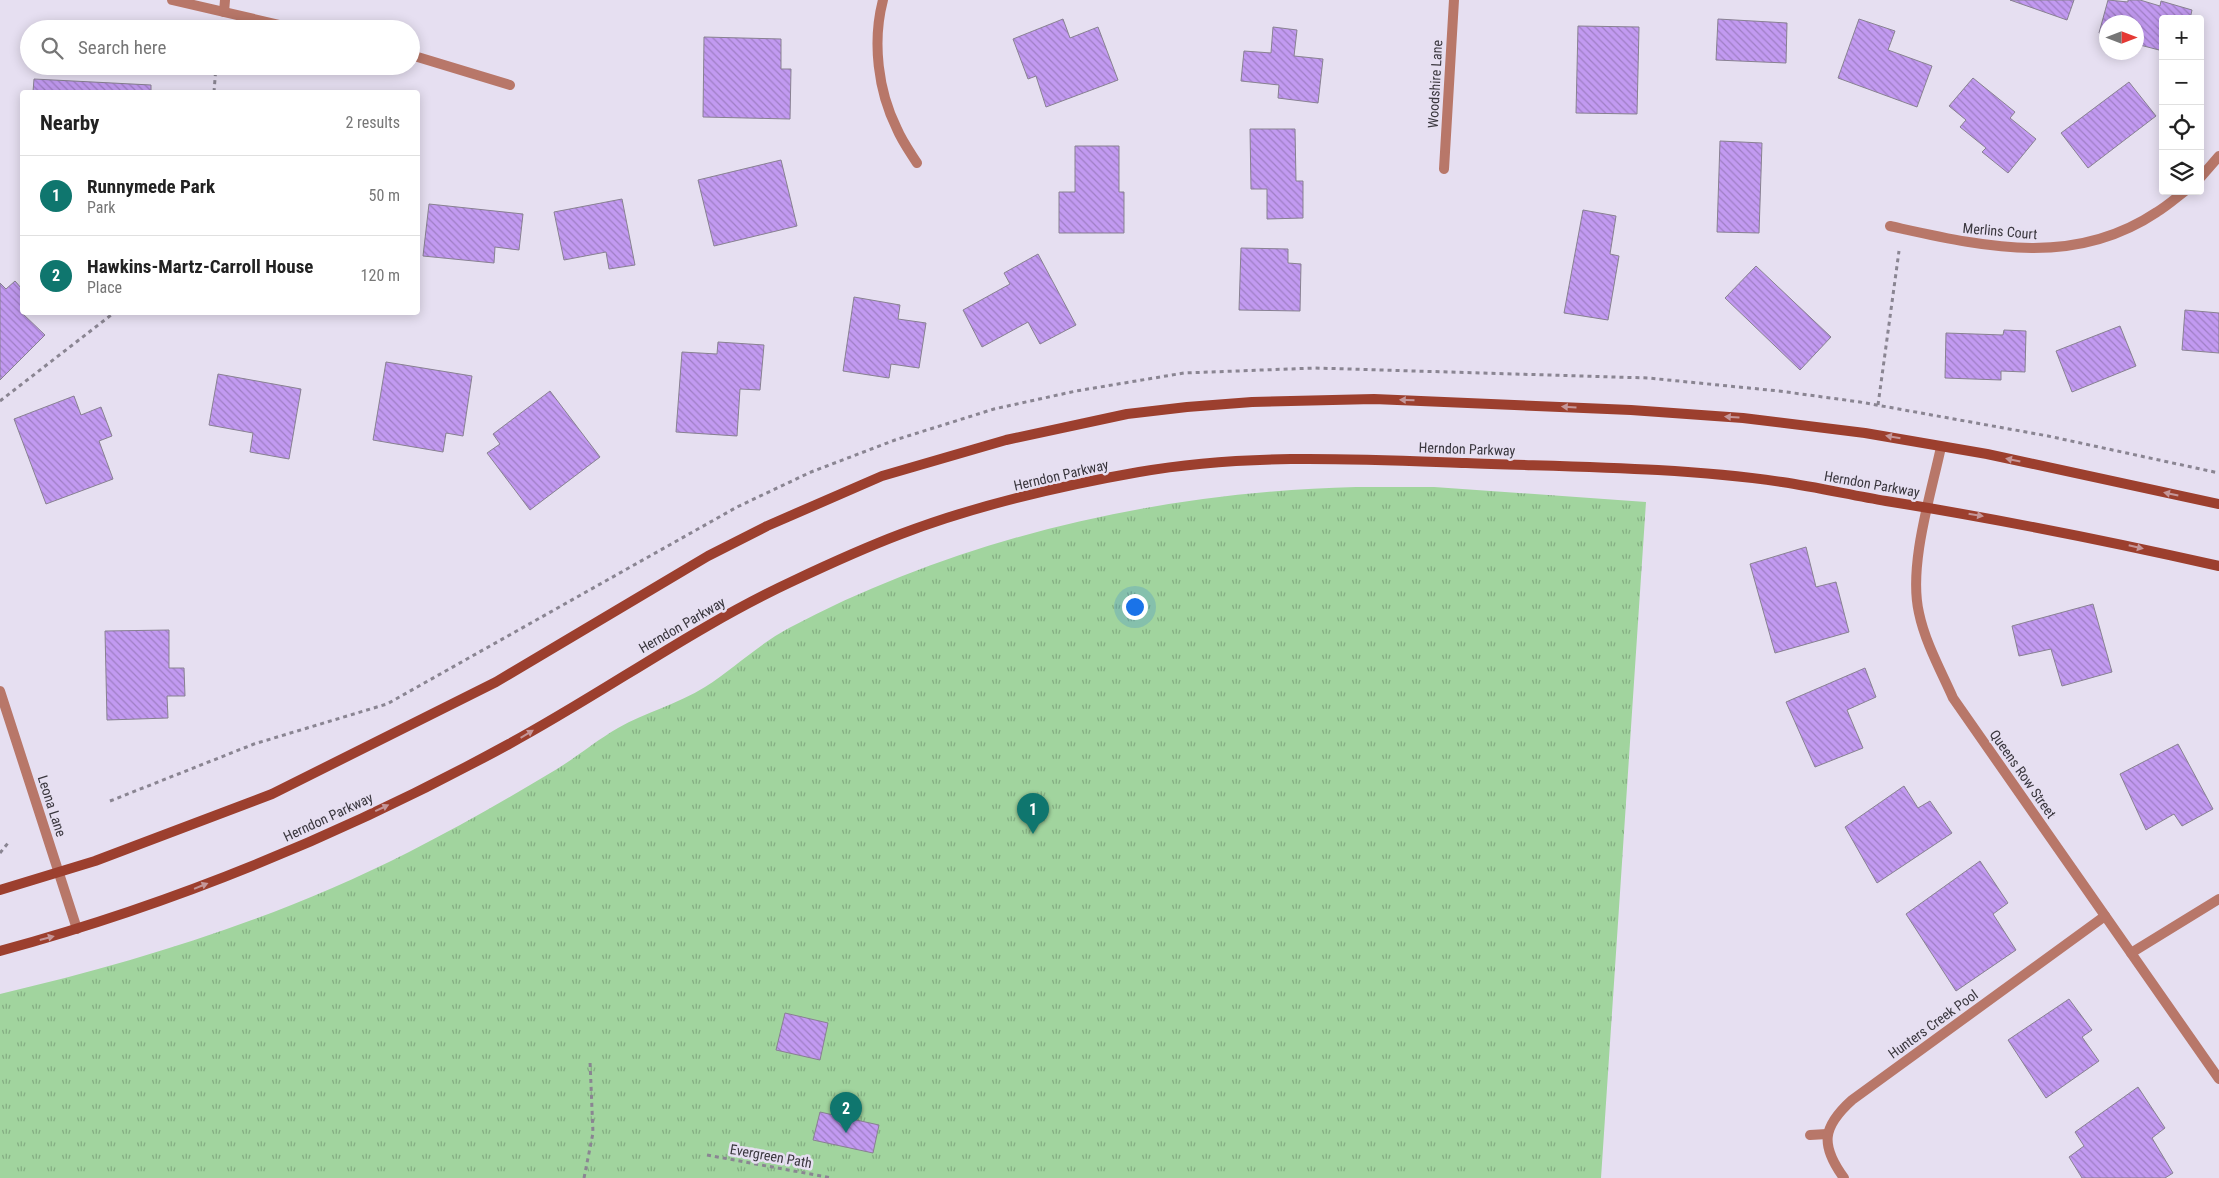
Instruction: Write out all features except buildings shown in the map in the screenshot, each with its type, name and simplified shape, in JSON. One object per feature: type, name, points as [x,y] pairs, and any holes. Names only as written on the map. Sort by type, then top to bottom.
[{"type":"main road","points":[[0,890],[95,861],[272,794],[388,738],[496,682],[674,576],[766,526],[882,476],[1006,440],[1127,414],[1187,407],[1309,400],[1374,399],[1622,409],[1743,418],[1874,434],[1987,454],[2219,504]]},
{"type":"main road","name":"Herndon Parkway","points":[[0,951],[77,929],[173,898],[290,851],[412,794],[515,741],[730,612],[791,582],[903,533],[1025,496],[1142,471],[1217,463],[1329,459],[1508,464],[1693,473],[1780,482],[1928,508],[2113,542],[2219,566]]},
{"type":"street","points":[[172,0],[258,20]]},
{"type":"street","points":[[224,12],[225,0]]},
{"type":"street","points":[[883,0],[879,14],[878,54],[883,94],[896,129],[917,163]]},
{"type":"street","name":"Woodshire Lane","points":[[1444,169],[1454,0]]},
{"type":"street","points":[[420,58],[510,85]]},
{"type":"street","points":[[2204,173],[2219,156]]},
{"type":"street","name":"Merlins Court","points":[[1890,226],[1966,243],[2024,249],[2068,246],[2116,233],[2157,213],[2180,195]]},
{"type":"street","name":"Queens Row Street","points":[[1941,446],[1916,563],[1918,612],[1933,654],[1953,698],[2219,1079]]},
{"type":"street","name":"Leona Lane","points":[[0,691],[77,929]]},
{"type":"street","points":[[2131,953],[2219,899]]},
{"type":"street","name":"Hunters Creek Pool","points":[[1827,1134],[1835,1115],[1852,1100],[2105,916]]},
{"type":"street","points":[[1810,1135],[1827,1134],[1832,1162],[1844,1178]]},
{"type":"path","points":[[214,90],[215,75]]},
{"type":"path","points":[[1878,405],[1902,228]]},
{"type":"path","points":[[0,401],[112,315]]},
{"type":"path","points":[[0,853],[8,843]]},
{"type":"path","points":[[584,1178],[593,1132],[590,1061]]},
{"type":"path","name":"Evergreen Path","points":[[707,1155],[832,1178]]},
{"type":"green space","points":[[1356,487],[1434,487],[1646,502],[1601,1178],[0,1178],[0,994],[105,967],[209,935],[260,917],[360,876],[409,852],[503,801],[557,769],[618,728],[695,693],[767,641],[789,628],[855,596],[924,568],[993,544],[1065,525],[1137,510],[1210,498]]},
{"type":"place","name":"Runnymede Park","points":[[1033,834]]},
{"type":"place","name":"Hawkins-Martz-Carroll House","points":[[846,1133]]}]
